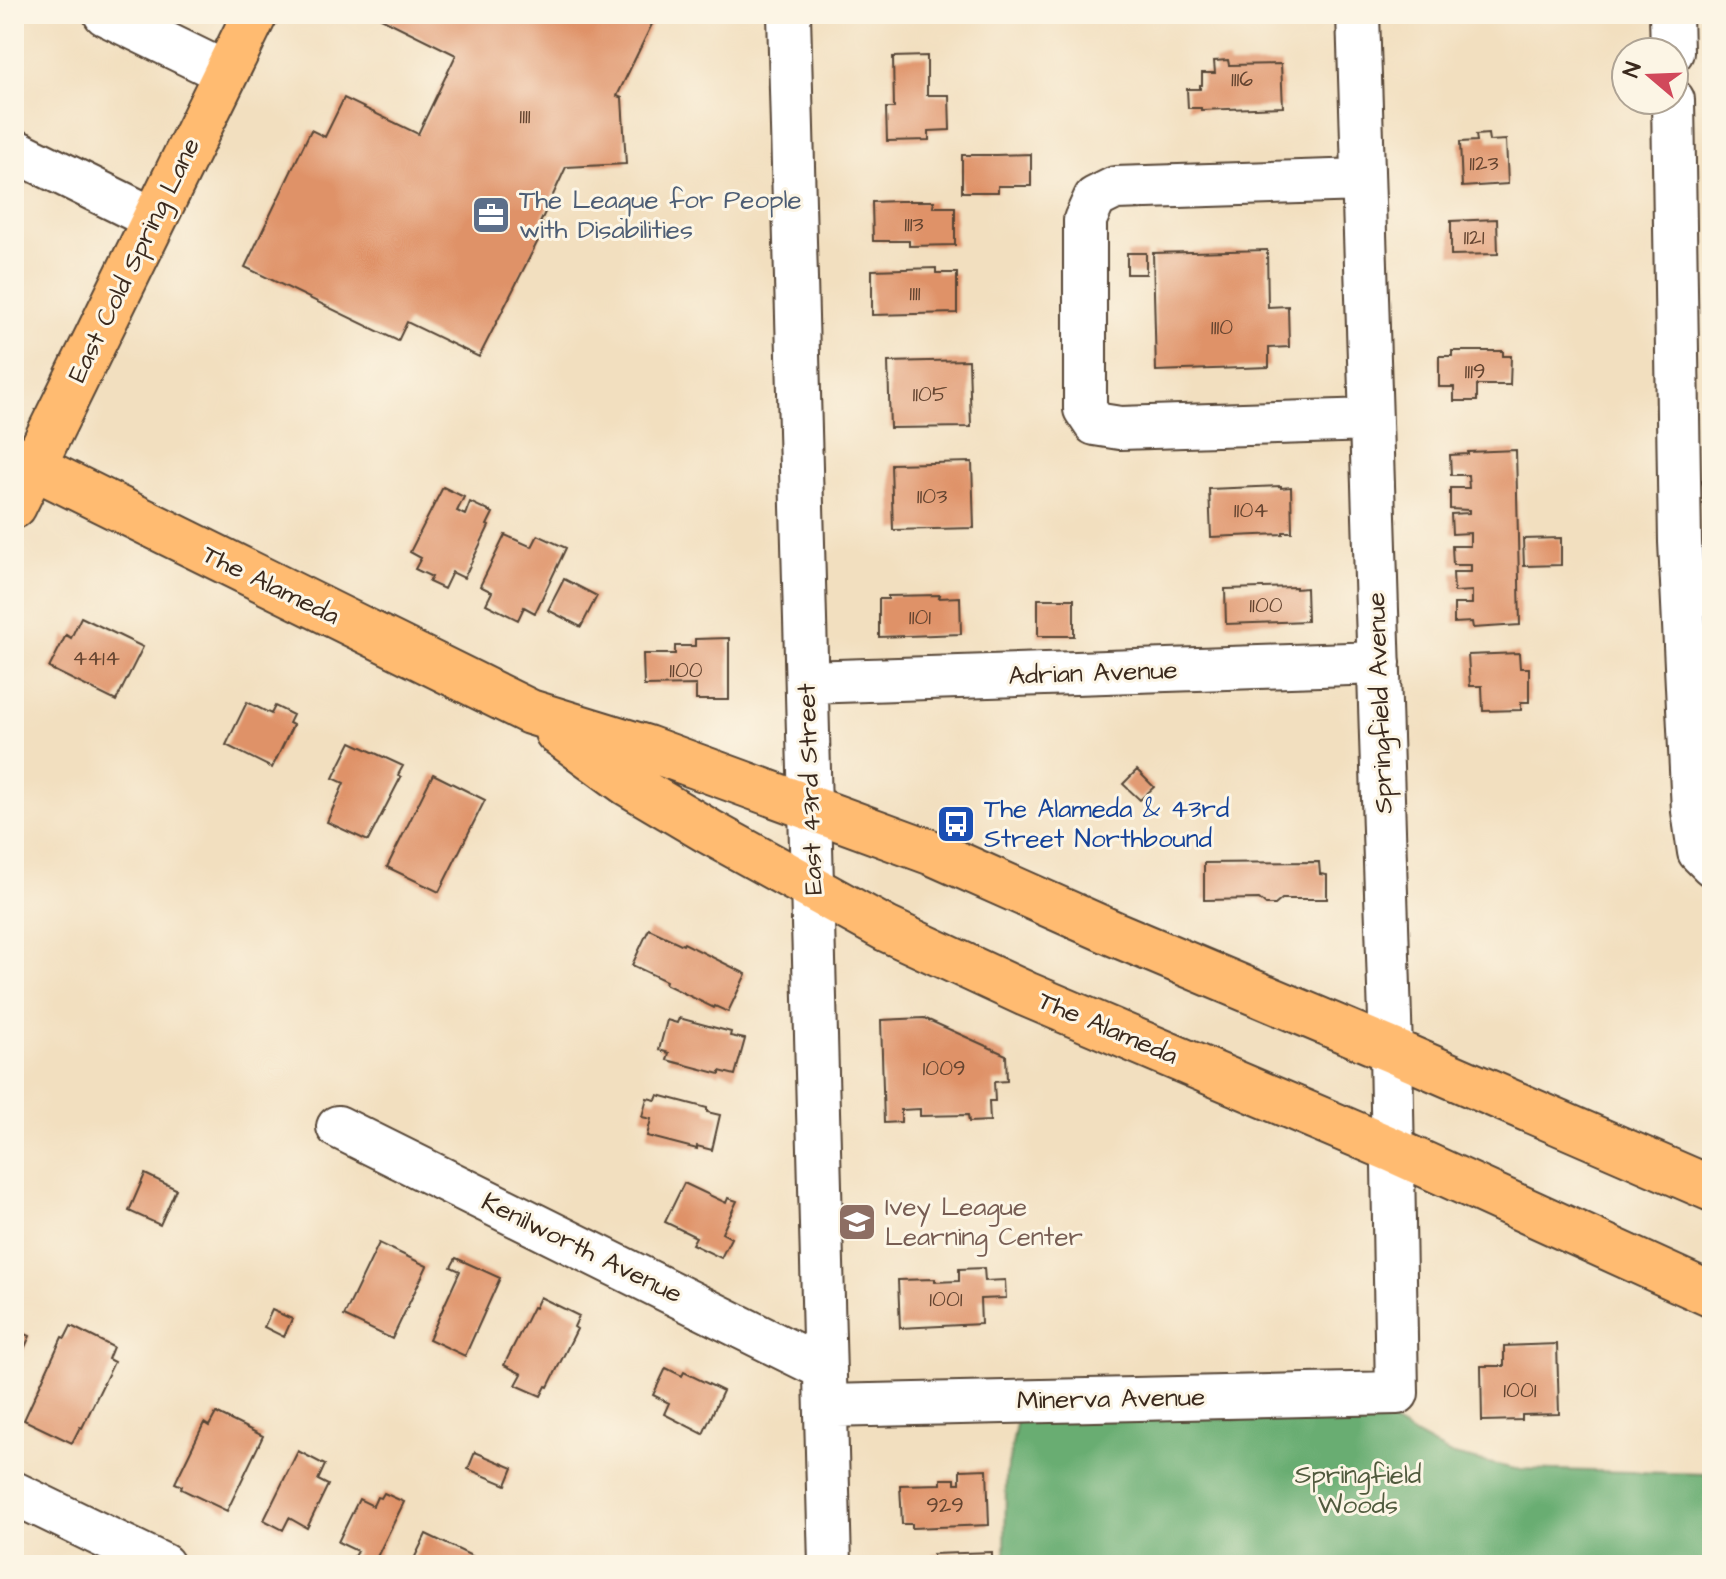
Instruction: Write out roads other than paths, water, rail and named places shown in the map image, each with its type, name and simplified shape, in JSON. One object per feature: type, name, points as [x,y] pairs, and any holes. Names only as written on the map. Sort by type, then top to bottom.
[{"type":"main road","name":"East Cold Spring Lane","points":[[14,506],[24,461],[154,219],[255,14]]},
{"type":"main road","name":"The Alameda","points":[[24,461],[530,712],[647,748],[933,853],[1712,1189]]},
{"type":"main road","name":"The Alameda","points":[[530,712],[627,783],[886,929],[1026,994],[1393,1150],[1712,1295]]},
{"type":"street","points":[[105,14],[226,73]]},
{"type":"street","name":"East 43rd Street","points":[[789,14],[830,1565]]},
{"type":"street","name":"Springfield Avenue","points":[[1358,14],[1391,1050],[1397,1393]]},
{"type":"street","points":[[1671,14],[1672,36]]},
{"type":"street","points":[[1673,116],[1680,542],[1693,811],[1699,852],[1712,865]]},
{"type":"street","points":[[14,150],[154,219]]},
{"type":"street","points":[[1363,180],[1115,188],[1095,198],[1085,220],[1085,409],[1095,424],[1120,428],[1371,420]]},
{"type":"street","name":"Adrian Avenue","points":[[807,682],[1379,663]]},
{"type":"street","name":"Kenilworth Avenue","points":[[338,1127],[825,1387]]},
{"type":"street","name":"Minerva Avenue","points":[[825,1387],[1397,1393]]},
{"type":"street","points":[[14,1493],[163,1565]]},
{"type":"place","name":"The League for People with Disabilities","points":[[491,215]]},
{"type":"place","name":"The Alameda & 43rd Street Northbound","points":[[956,824]]},
{"type":"place","name":"Ivey League Learning Center","points":[[857,1222]]},
{"type":"park label","name":"Springfield Woods","points":[[1358,1490]]}]
